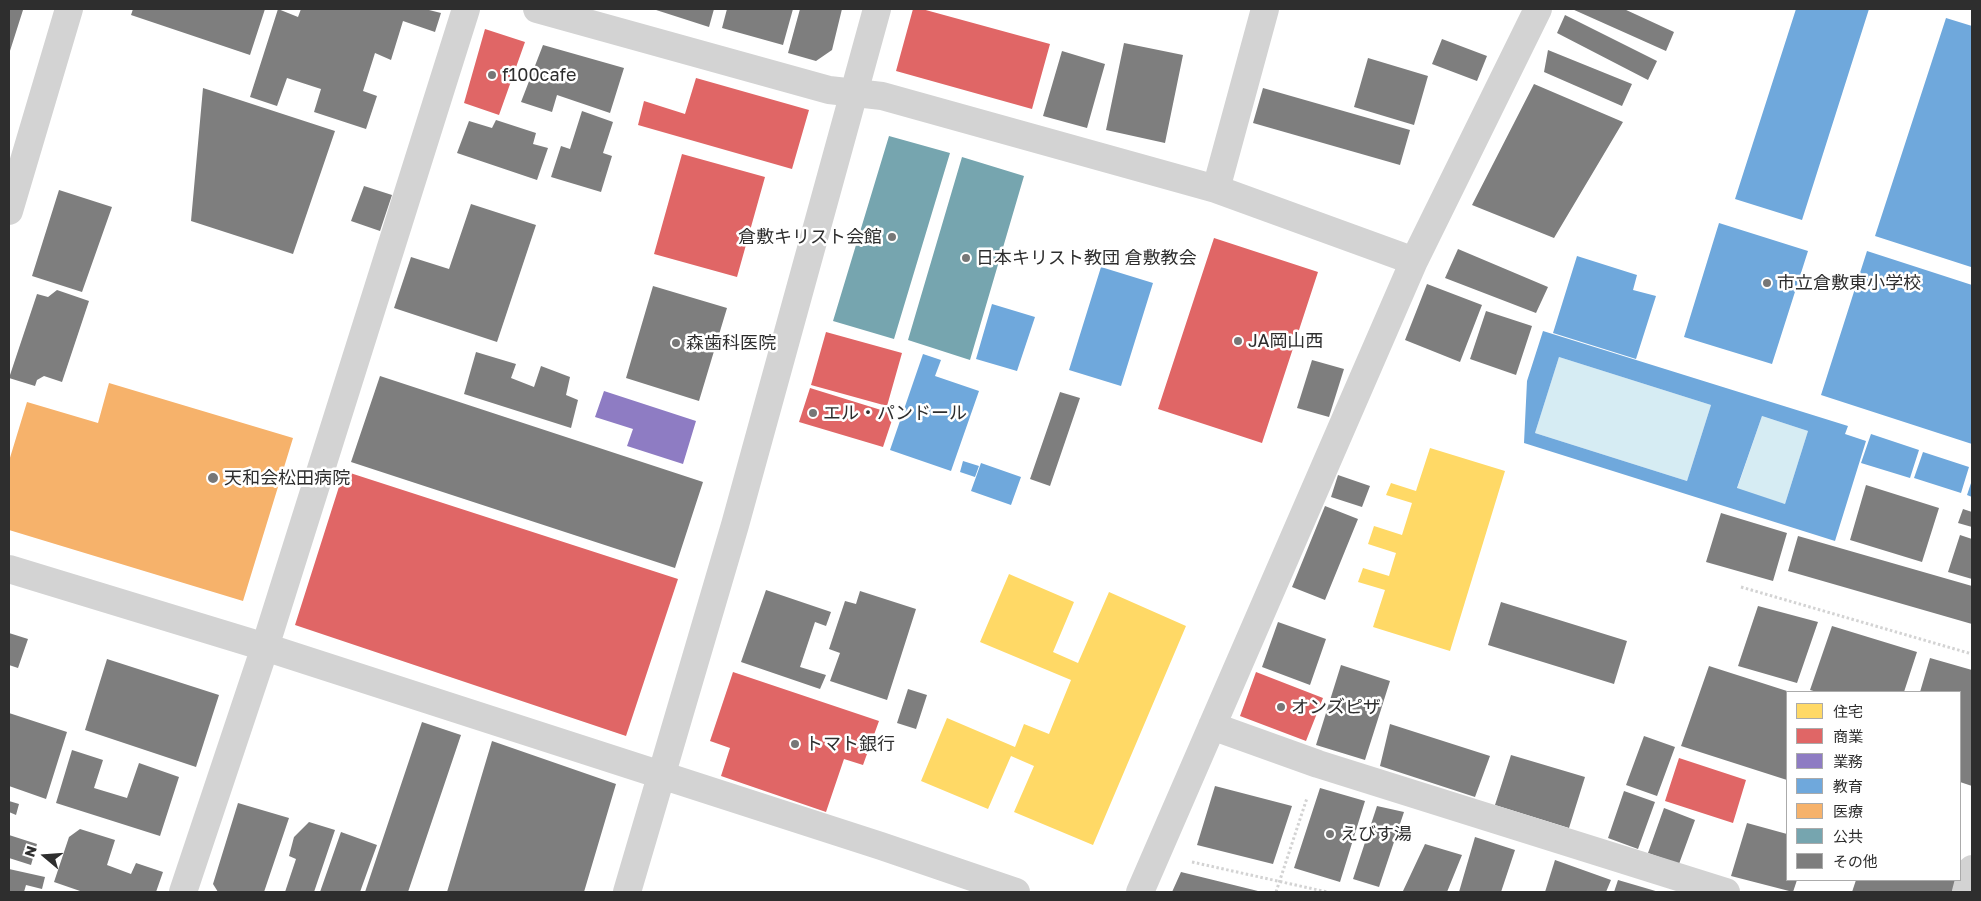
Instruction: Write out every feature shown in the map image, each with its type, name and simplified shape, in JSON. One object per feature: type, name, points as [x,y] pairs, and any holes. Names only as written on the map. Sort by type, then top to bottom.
[{"type":"street","points":[[9,211],[69,9]]},
{"type":"street","points":[[183,892],[265,648],[466,9]]},
{"type":"street","points":[[537,9],[829,90],[882,96],[1216,189],[1414,261]]},
{"type":"street","points":[[627,892],[735,525],[877,9]]},
{"type":"street","points":[[1216,189],[1265,9]]},
{"type":"street","points":[[1140,892],[1414,261],[1538,9]]},
{"type":"street","points":[[9,570],[265,648],[661,777],[881,846],[1016,892]]},
{"type":"street","points":[[1212,726],[1318,764],[1726,892]]},
{"type":"street","points":[[1966,892],[1972,869]]},
{"type":"path","points":[[1741,587],[1972,654]]},
{"type":"path","points":[[1276,892],[1318,764]]},
{"type":"path","points":[[1157,854],[1327,892]]},
{"type":"water","points":[[1559,357],[1711,405],[1687,481],[1535,433]]},
{"type":"water","points":[[1762,416],[1808,431],[1785,504],[1737,489]]},
{"type":"building: 住宅","points":[[1430,448],[1505,471],[1450,651],[1373,627],[1385,590],[1358,582],[1363,568],[1389,576],[1396,553],[1368,544],[1374,526],[1402,535],[1412,503],[1386,495],[1391,483],[1416,491]]},
{"type":"building: 住宅","points":[[1009,574],[1074,602],[1053,652],[1078,663],[1109,592],[1186,626],[1093,845],[1014,812],[1034,766],[1011,756],[988,809],[921,781],[947,718],[1015,747],[1024,724],[1049,734],[1071,680],[980,642]]},
{"type":"building: 商業","points":[[913,9],[922,9],[1050,44],[1032,109],[896,71]]},
{"type":"building: 商業","points":[[485,29],[525,42],[499,115],[464,103]]},
{"type":"building: 商業","points":[[696,78],[809,110],[792,169],[638,125],[644,101],[685,114]]},
{"type":"building: 商業","points":[[682,154],[765,177],[737,277],[654,254]]},
{"type":"building: 商業","name":"JA岡山西","points":[[1214,238],[1318,272],[1262,443],[1158,409]]},
{"type":"building: 商業","points":[[826,332],[902,353],[887,406],[811,385]]},
{"type":"building: 商業","points":[[810,388],[894,414],[883,447],[799,422]]},
{"type":"building: 商業","points":[[344,471],[678,579],[626,736],[295,625]]},
{"type":"building: 商業","name":"トマト銀行","points":[[733,672],[879,721],[863,765],[844,759],[826,812],[721,776],[730,748],[710,741]]},
{"type":"building: 商業","name":"オンズピザ","points":[[1256,672],[1323,698],[1306,741],[1240,716]]},
{"type":"building: 商業","points":[[1679,758],[1746,780],[1733,823],[1665,801]]},
{"type":"building: 業務","points":[[604,391],[696,421],[683,464],[627,446],[633,429],[595,417]]},
{"type":"building: 教育","points":[[1796,9],[1869,9],[1802,220],[1735,199]]},
{"type":"building: 教育","points":[[1946,18],[1972,26],[1971,267],[1875,236]]},
{"type":"building: 教育","points":[[1719,223],[1808,251],[1772,364],[1684,337]]},
{"type":"building: 教育","points":[[1867,251],[1972,285],[1972,444],[1821,395]]},
{"type":"building: 教育","points":[[1577,256],[1637,275],[1633,290],[1656,296],[1636,359],[1553,333]]},
{"type":"building: 教育","points":[[1101,267],[1153,283],[1121,386],[1069,370]]},
{"type":"building: 教育","points":[[992,304],[1035,317],[1017,371],[976,359]]},
{"type":"building: 教育","points":[[1543,331],[1848,426],[1845,434],[1866,441],[1835,541],[1524,443],[1527,381]],"holes":[[[1559,357],[1711,405],[1687,481],[1535,433]],[[1762,416],[1808,431],[1785,504],[1737,488]]]},
{"type":"building: 教育","points":[[923,354],[941,360],[935,376],[979,391],[951,471],[890,450]]},
{"type":"building: 教育","points":[[1871,434],[1919,450],[1910,478],[1861,463]]},
{"type":"building: 教育","points":[[1923,452],[1969,467],[1961,493],[1914,478]]},
{"type":"building: 教育","points":[[963,461],[979,466],[975,477],[960,472]]},
{"type":"building: 教育","points":[[981,463],[1021,477],[1011,505],[971,491]]},
{"type":"building: 教育","points":[[1972,480],[1972,497],[1967,495]]},
{"type":"building: 医療","points":[[109,383],[293,438],[243,601],[9,530],[9,461],[27,402],[98,423]]},
{"type":"building: 公共","name":"倉敷キリスト会館","points":[[889,136],[950,153],[894,339],[833,321]]},
{"type":"building: 公共","name":"日本キリスト教団 倉敷教会","points":[[962,157],[1024,176],[970,360],[908,340]]},
{"type":"building: その他","points":[[9,9],[23,10],[9,54]]},
{"type":"building: その他","points":[[133,9],[265,9],[250,55],[131,15]]},
{"type":"building: その他","points":[[278,9],[298,17],[301,9],[425,9],[441,13],[435,32],[403,21],[391,60],[375,53],[363,91],[377,96],[366,129],[314,112],[321,89],[287,78],[277,106],[250,97]]},
{"type":"building: その他","points":[[653,9],[714,9],[709,27]]},
{"type":"building: その他","points":[[727,9],[793,9],[783,45],[722,28]]},
{"type":"building: その他","points":[[800,9],[842,9],[832,50],[816,61],[788,53]]},
{"type":"building: その他","points":[[1572,9],[1624,9],[1674,32],[1666,51]]},
{"type":"building: その他","points":[[1565,15],[1657,61],[1648,80],[1557,33]]},
{"type":"building: その他","points":[[1442,39],[1487,56],[1477,81],[1432,64]]},
{"type":"building: その他","points":[[1124,43],[1183,55],[1165,143],[1106,130]]},
{"type":"building: その他","points":[[543,45],[624,68],[610,113],[557,95],[552,112],[521,102]]},
{"type":"building: その他","points":[[1548,50],[1632,84],[1622,106],[1544,72]]},
{"type":"building: その他","points":[[1062,51],[1105,64],[1087,128],[1043,116]]},
{"type":"building: その他","points":[[1368,58],[1428,76],[1414,125],[1354,107]]},
{"type":"building: その他","points":[[1534,84],[1623,122],[1554,238],[1472,205]]},
{"type":"building: その他","points":[[203,88],[335,131],[293,254],[191,221]]},
{"type":"building: その他","points":[[1263,88],[1410,130],[1400,165],[1253,123]]},
{"type":"building: その他","points":[[582,111],[613,122],[603,153],[612,156],[601,192],[551,177],[561,146],[570,149]]},
{"type":"building: その他","points":[[496,120],[536,133],[533,144],[548,148],[537,180],[457,153],[469,121],[492,128]]},
{"type":"building: その他","points":[[364,186],[392,195],[380,231],[351,221]]},
{"type":"building: その他","points":[[59,190],[112,207],[82,292],[32,276]]},
{"type":"building: その他","points":[[471,204],[536,225],[497,342],[394,308],[411,257],[449,269]]},
{"type":"building: その他","points":[[1458,249],[1548,287],[1536,313],[1445,278]]},
{"type":"building: その他","points":[[1427,284],[1482,305],[1460,362],[1405,340]]},
{"type":"building: その他","name":"森歯科医院","points":[[653,286],[727,308],[699,401],[626,378]]},
{"type":"building: その他","points":[[57,290],[89,301],[62,382],[44,376],[37,380],[35,386],[9,378],[37,294],[48,297]]},
{"type":"building: その他","points":[[1486,311],[1532,326],[1516,375],[1470,359]]},
{"type":"building: その他","points":[[476,352],[516,364],[511,378],[534,387],[541,366],[570,377],[566,395],[578,400],[571,428],[464,394]]},
{"type":"building: その他","points":[[1312,360],[1344,369],[1329,417],[1297,408]]},
{"type":"building: その他","points":[[380,376],[703,482],[675,568],[351,462]]},
{"type":"building: その他","points":[[1060,392],[1080,398],[1050,486],[1030,479]]},
{"type":"building: その他","points":[[1338,475],[1370,486],[1362,507],[1331,497]]},
{"type":"building: その他","points":[[1866,485],[1939,508],[1922,562],[1850,540]]},
{"type":"building: その他","points":[[1325,506],[1358,519],[1325,600],[1292,587]]},
{"type":"building: その他","points":[[1963,509],[1972,512],[1972,527],[1958,523]]},
{"type":"building: その他","points":[[1721,513],[1787,533],[1773,581],[1706,562]]},
{"type":"building: その他","points":[[1960,535],[1972,539],[1972,579],[1948,572]]},
{"type":"building: その他","points":[[1798,536],[1972,586],[1972,624],[1788,571]]},
{"type":"building: その他","points":[[766,590],[831,612],[826,626],[815,622],[800,667],[826,675],[820,689],[741,662]]},
{"type":"building: その他","points":[[860,591],[916,609],[887,700],[830,681],[840,653],[829,649],[845,601],[856,604]]},
{"type":"building: その他","points":[[1501,602],[1627,641],[1614,684],[1488,645]]},
{"type":"building: その他","points":[[1758,606],[1818,622],[1797,683],[1738,666]]},
{"type":"building: その他","points":[[1278,622],[1326,639],[1310,685],[1262,667]]},
{"type":"building: その他","points":[[1832,626],[1917,652],[1904,691],[1810,690]]},
{"type":"building: その他","points":[[9,633],[28,639],[18,668],[9,665]]},
{"type":"building: その他","points":[[1930,658],[1972,670],[1972,786],[1961,782],[1961,691],[1920,691]]},
{"type":"building: その他","points":[[107,659],[219,695],[196,767],[85,730]]},
{"type":"building: その他","points":[[1341,665],[1390,681],[1365,760],[1316,745]]},
{"type":"building: その他","points":[[1709,666],[1787,691],[1786,780],[1681,746]]},
{"type":"building: その他","points":[[908,689],[927,695],[916,729],[897,723]]},
{"type":"building: その他","points":[[9,713],[67,732],[46,799],[9,786]]},
{"type":"building: その他","points":[[422,722],[461,735],[408,892],[365,892]]},
{"type":"building: その他","points":[[1390,724],[1490,756],[1475,797],[1380,766]]},
{"type":"building: その他","points":[[1644,736],[1675,747],[1657,796],[1626,785]]},
{"type":"building: その他","points":[[492,741],[616,784],[584,892],[447,892]]},
{"type":"building: その他","points":[[72,750],[103,760],[94,788],[127,798],[139,763],[179,777],[160,836],[56,803]]},
{"type":"building: その他","points":[[1511,755],[1585,777],[1569,828],[1495,805]]},
{"type":"building: その他","points":[[1215,786],[1292,806],[1273,864],[1197,845]]},
{"type":"building: その他","name":"えびす湯","points":[[1320,788],[1365,801],[1340,882],[1294,868]]},
{"type":"building: その他","points":[[1624,791],[1655,802],[1638,849],[1608,838]]},
{"type":"building: その他","points":[[9,801],[19,804],[16,815],[9,812]]},
{"type":"building: その他","points":[[238,803],[289,818],[264,892],[218,892],[213,884]]},
{"type":"building: その他","points":[[1377,806],[1404,812],[1379,887],[1353,879]]},
{"type":"building: その他","points":[[1664,808],[1695,820],[1679,864],[1648,853]]},
{"type":"building: その他","points":[[309,822],[335,830],[314,892],[285,892],[296,859],[289,856],[294,837]]},
{"type":"building: その他","points":[[1747,823],[1786,834],[1786,881],[1797,881],[1793,892],[1731,876]]},
{"type":"building: その他","points":[[80,829],[115,840],[107,865],[131,874],[136,863],[163,872],[156,892],[83,892],[54,882],[69,837]]},
{"type":"building: その他","points":[[341,832],[377,845],[360,892],[320,892]]},
{"type":"building: その他","points":[[9,835],[37,844],[31,865],[9,858]]},
{"type":"building: その他","points":[[1475,837],[1515,850],[1501,892],[1459,892]]},
{"type":"building: その他","points":[[1425,844],[1462,855],[1447,892],[1403,891]]},
{"type":"building: その他","points":[[1555,860],[1611,880],[1606,892],[1545,892]]},
{"type":"building: その他","points":[[9,869],[45,877],[42,889],[26,885],[24,892],[9,892]]},
{"type":"building: その他","points":[[1181,872],[1262,892],[1172,892]]},
{"type":"building: その他","points":[[1618,880],[1659,892],[1614,892]]},
{"type":"building: その他","points":[[1856,881],[1956,881],[1952,892],[1852,892]]},
{"type":"place","name":"f100cafe","points":[[492,75]]},
{"type":"place","name":"倉敷キリスト会館","points":[[892,237]]},
{"type":"place","name":"日本キリスト教団 倉敷教会","points":[[966,258]]},
{"type":"place","name":"市立倉敷東小学校","points":[[1767,283]]},
{"type":"place","name":"JA岡山西","points":[[1238,341]]},
{"type":"place","name":"森歯科医院","points":[[676,343]]},
{"type":"place","name":"エル・パンドール","points":[[813,413]]},
{"type":"place","name":"天和会松田病院","points":[[213,478]]},
{"type":"place","name":"オンズピザ","points":[[1281,707]]},
{"type":"place","name":"トマト銀行","points":[[795,744]]},
{"type":"place","name":"えびす湯","points":[[1330,834]]}]
